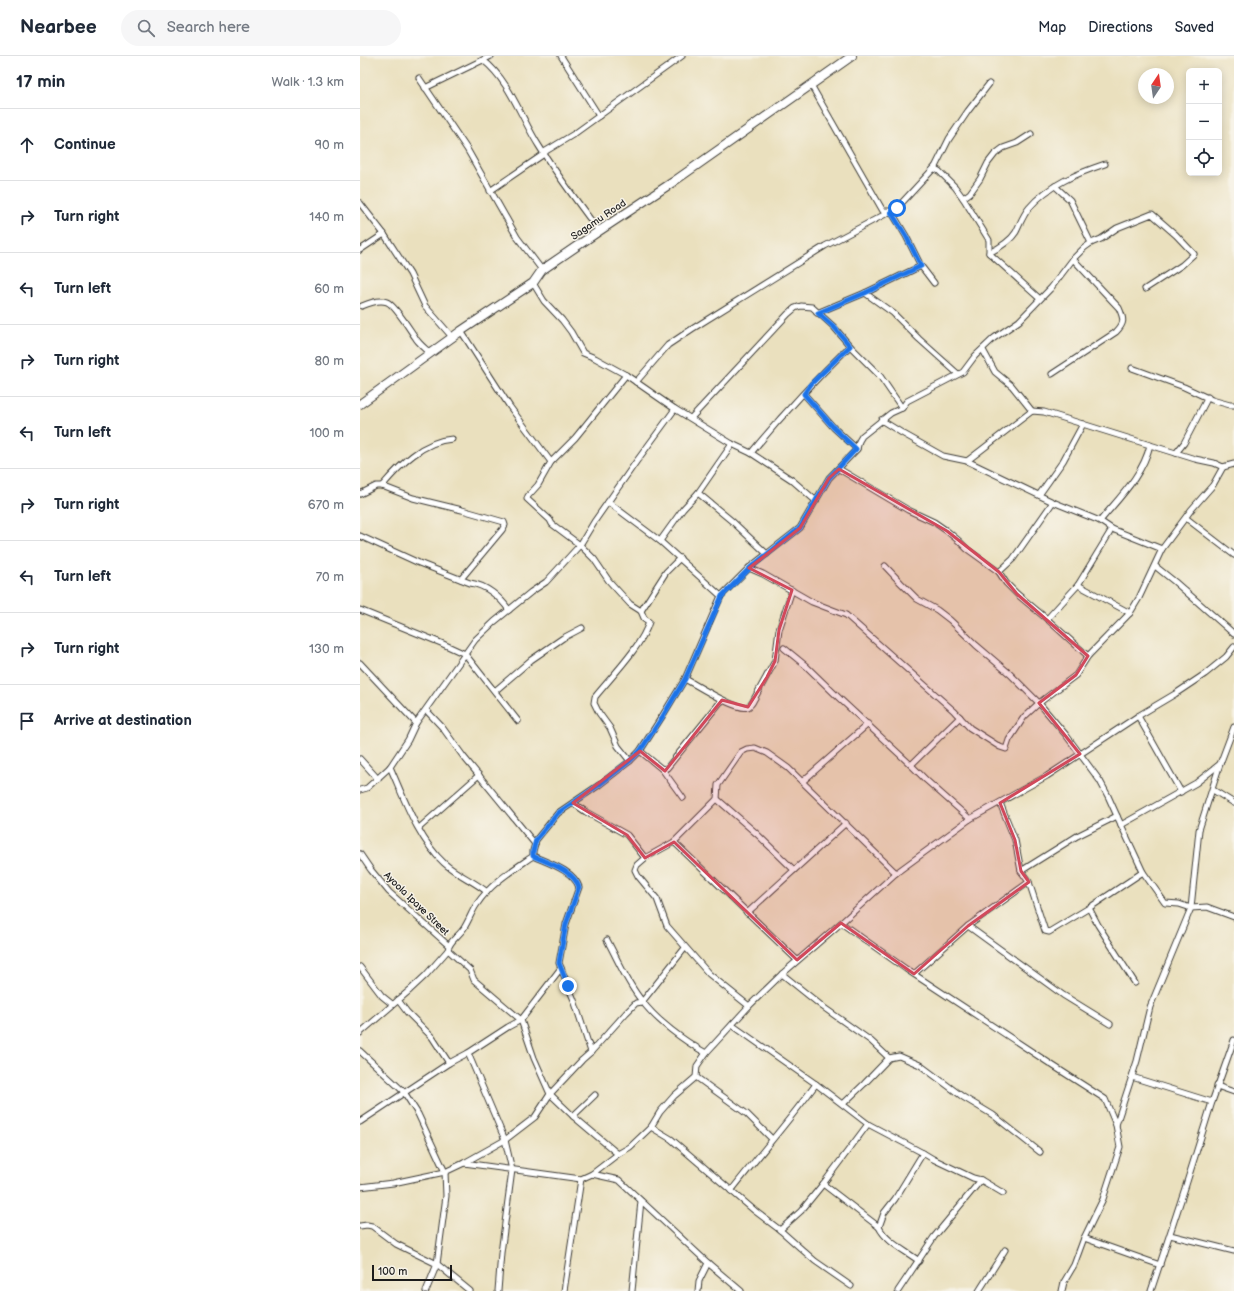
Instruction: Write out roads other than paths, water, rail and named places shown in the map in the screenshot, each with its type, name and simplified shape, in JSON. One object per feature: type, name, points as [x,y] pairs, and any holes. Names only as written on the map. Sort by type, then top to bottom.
[{"type":"highway","name":"Sagamu Road","points":[[360,404],[461,331],[533,283],[542,270],[673,182],[852,56]]},
{"type":"street","points":[[425,88],[490,56]]},
{"type":"street","points":[[561,56],[599,116]]},
{"type":"street","points":[[490,191],[599,116],[682,56]]},
{"type":"street","points":[[483,60],[494,70],[505,85],[544,154],[566,188],[599,231]]},
{"type":"street","points":[[419,78],[466,149],[517,237],[542,270]]},
{"type":"street","points":[[636,382],[668,345],[692,329],[825,246],[891,212],[905,200],[935,167],[949,139],[989,84]]},
{"type":"street","points":[[811,85],[883,211],[891,212]]},
{"type":"street","points":[[963,198],[970,192],[980,179],[988,163],[995,154],[1003,148],[1017,143],[1031,134]]},
{"type":"street","points":[[989,253],[1003,245],[1015,234],[1028,209],[1055,186],[1082,171],[1105,164]]},
{"type":"street","points":[[935,167],[935,169],[955,187],[963,198],[989,240],[989,253],[1040,299]]},
{"type":"street","points":[[1055,186],[1070,200],[1091,243]]},
{"type":"street","points":[[360,204],[384,234],[410,274],[425,306],[453,338]]},
{"type":"street","points":[[891,212],[906,236],[921,266],[934,283]]},
{"type":"street","points":[[533,856],[536,840],[558,813],[630,761],[640,751],[685,679],[722,596],[750,568],[800,528],[829,478],[856,449],[858,441],[862,436],[891,413],[902,408],[907,401],[963,372],[975,356],[994,338],[1019,321],[1051,288],[1073,259],[1091,243],[1101,239],[1117,228],[1152,214],[1194,254],[1182,265],[1145,289]]},
{"type":"street","points":[[360,250],[384,234]]},
{"type":"street","points":[[1052,374],[1116,332],[1121,327],[1123,318],[1119,308],[1073,259]]},
{"type":"street","points":[[818,313],[865,293],[921,266]]},
{"type":"street","points":[[533,283],[544,301],[571,332],[583,353],[626,375],[675,409],[732,444],[751,453],[792,480],[816,501]]},
{"type":"street","points":[[865,293],[893,313],[958,374]]},
{"type":"street","points":[[362,306],[372,302],[382,301],[389,304],[410,328],[415,338],[430,353]]},
{"type":"street","points":[[691,418],[744,360],[792,311],[801,306],[812,307],[834,327],[850,346],[880,376],[902,408]]},
{"type":"street","points":[[461,331],[510,407],[551,462]]},
{"type":"street","points":[[751,453],[773,425],[804,394],[811,384],[850,346]]},
{"type":"street","points":[[983,350],[995,372],[1012,386],[1032,411]]},
{"type":"street","points":[[1132,368],[1184,387],[1223,404],[1234,405]]},
{"type":"street","points":[[626,375],[575,438],[551,462],[538,485],[527,499],[550,520],[552,524],[580,545],[594,559],[609,581],[630,604],[641,611],[644,618],[649,622],[645,633],[595,697],[594,703],[610,728],[618,746],[630,761]]},
{"type":"street","points":[[804,394],[834,428],[856,449]]},
{"type":"street","points":[[1176,453],[1184,443],[1208,397]]},
{"type":"street","points":[[360,790],[367,788],[390,767],[408,740],[416,723],[475,640],[494,622],[546,582],[580,545],[608,502],[675,409]]},
{"type":"street","points":[[967,461],[1032,411],[1044,412],[1223,467],[1234,464]]},
{"type":"street","points":[[882,420],[902,434],[944,456],[967,461],[1053,502],[1100,521],[1112,529],[1162,549]]},
{"type":"street","points":[[1039,495],[1063,461],[1083,424]]},
{"type":"street","points":[[382,486],[392,474],[420,450],[428,445],[452,439]]},
{"type":"street","points":[[660,541],[698,493],[732,444]]},
{"type":"street","points":[[1100,521],[1141,471],[1148,456],[1150,445]]},
{"type":"street","points":[[750,568],[812,602],[846,615],[960,717],[970,728],[1000,747],[1006,749],[1009,740],[1024,717],[1039,703],[1076,675],[1088,656],[1130,613],[1155,566],[1162,549],[1213,485],[1223,467]]},
{"type":"street","points":[[839,469],[908,510],[934,522],[967,549],[999,572],[1006,583],[1017,594],[1088,656]]},
{"type":"street","points":[[360,494],[376,486],[382,486],[413,498],[476,513],[504,522],[505,525],[502,530],[461,579]]},
{"type":"street","points":[[698,493],[733,522],[767,554]]},
{"type":"street","points":[[608,502],[660,541],[722,596]]},
{"type":"street","points":[[999,572],[1012,559],[1053,502]]},
{"type":"street","points":[[1186,518],[1234,555]]},
{"type":"street","points":[[1047,619],[1078,585],[1112,529]]},
{"type":"street","points":[[360,536],[419,563],[470,583],[478,584],[501,600],[509,610]]},
{"type":"street","points":[[641,611],[666,572],[680,558]]},
{"type":"street","points":[[885,566],[917,599],[937,610],[950,620],[1010,674],[1039,703],[1056,723],[1100,781],[1143,872],[1165,903],[1179,904],[1191,908],[1206,907],[1234,917]]},
{"type":"street","points":[[1155,566],[1234,634]]},
{"type":"street","points":[[1078,585],[1130,613]]},
{"type":"street","points":[[685,679],[722,700],[743,708],[748,707],[752,703],[775,661],[779,630],[792,590]]},
{"type":"street","points":[[360,610],[465,654],[518,721]]},
{"type":"street","points":[[495,691],[531,660],[563,638],[582,628]]},
{"type":"street","points":[[464,1163],[580,1179],[592,1174],[630,1146],[651,1128],[660,1112],[674,1096],[696,1077],[697,1066],[706,1053],[749,1006],[797,960],[841,923],[896,873],[970,820],[1047,776],[1138,716],[1176,694],[1226,657],[1234,647]]},
{"type":"street","points":[[784,648],[806,666],[970,820]]},
{"type":"street","points":[[360,663],[416,723]]},
{"type":"street","points":[[662,769],[667,768],[722,700]]},
{"type":"street","points":[[426,710],[442,727],[463,756],[535,844]]},
{"type":"street","points":[[1138,716],[1181,792]]},
{"type":"street","points":[[911,764],[960,717]]},
{"type":"street","points":[[803,782],[868,724]]},
{"type":"street","points":[[1116,1125],[1132,1077],[1150,1007],[1191,908],[1199,830],[1213,790],[1220,764],[1234,727]]},
{"type":"street","points":[[749,1006],[709,974],[685,948],[667,926],[657,899],[638,876],[635,870],[637,865],[645,858],[674,842],[717,799],[718,785],[741,752],[747,748],[755,748],[767,753],[788,768],[896,873]]},
{"type":"street","points":[[640,751],[662,769],[683,798]]},
{"type":"street","points":[[360,759],[378,779]]},
{"type":"street","points":[[1121,825],[1196,783],[1220,764]]},
{"type":"street","points":[[390,767],[419,828],[431,848],[455,871],[477,883],[487,892]]},
{"type":"street","points":[[419,828],[479,775]]},
{"type":"street","points":[[1213,790],[1234,803]]},
{"type":"street","points":[[717,799],[757,834],[794,870]]},
{"type":"street","points":[[573,803],[627,835],[645,858]]},
{"type":"street","points":[[1000,803],[1015,840],[1021,871],[1029,882],[1045,931],[1049,932],[1089,908],[1143,872]]},
{"type":"street","points":[[1021,871],[1077,836],[1117,816]]},
{"type":"street","points":[[747,913],[846,823]]},
{"type":"street","points":[[674,842],[797,960]]},
{"type":"street","name":"Ayoola Ipaye Street","points":[[360,854],[389,892],[470,970],[474,980],[521,1020]]},
{"type":"street","points":[[360,1033],[426,975],[464,929],[477,904],[487,892],[499,880],[533,856]]},
{"type":"street","points":[[533,856],[565,871],[577,882],[579,887],[566,924],[559,963],[574,1000],[592,1052]]},
{"type":"street","points":[[914,974],[968,926],[1029,882]]},
{"type":"street","points":[[1089,908],[1134,983]]},
{"type":"street","points":[[841,923],[914,974],[1105,1099],[1116,1125],[1120,1147],[1103,1199],[1084,1238],[1074,1265],[1064,1282],[1062,1291]]},
{"type":"street","points":[[968,926],[1063,995],[1110,1024]]},
{"type":"street","points":[[607,940],[630,984],[642,1002],[676,1033],[706,1053]]},
{"type":"street","points":[[360,1187],[393,1183],[445,1172],[505,1140],[534,1117],[550,1094],[582,1060],[592,1052],[626,1013],[636,1003],[642,1002],[685,948]]},
{"type":"street","points":[[360,967],[382,996],[392,1004]]},
{"type":"street","points":[[360,1122],[449,1063],[521,1020],[561,968]]},
{"type":"street","points":[[782,974],[871,1041],[889,1058]]},
{"type":"street","points":[[398,1000],[407,1012],[432,1037],[449,1063]]},
{"type":"street","points":[[521,1020],[534,1058],[550,1094],[573,1116],[618,1154]]},
{"type":"street","points":[[732,1025],[816,1084],[868,1124],[933,1159],[973,1178],[981,1180],[1003,1193]]},
{"type":"street","points":[[1151,1291],[1217,1086],[1234,1040]]},
{"type":"street","points":[[360,1051],[404,1092],[418,1114],[445,1172],[446,1196],[437,1264],[426,1291]]},
{"type":"street","points":[[468,1053],[505,1140],[512,1170],[501,1253],[498,1291]]},
{"type":"street","points":[[843,1104],[889,1058],[899,1056],[920,1065],[963,1097],[993,1115],[1040,1152]]},
{"type":"street","points":[[696,1077],[747,1114],[772,1139]]},
{"type":"street","points":[[1132,1077],[1212,1102]]},
{"type":"street","points":[[731,1191],[772,1139],[790,1120],[816,1084]]},
{"type":"street","points":[[1217,1086],[1234,1092]]},
{"type":"street","points":[[573,1116],[595,1095]]},
{"type":"street","points":[[780,1230],[801,1211],[824,1184],[868,1124]]},
{"type":"street","points":[[651,1128],[671,1139],[815,1261],[851,1286]]},
{"type":"street","points":[[879,1227],[884,1213],[895,1199],[923,1153]]},
{"type":"street","points":[[592,1174],[619,1180],[708,1263],[741,1291]]},
{"type":"street","points":[[564,1291],[580,1179]]},
{"type":"street","points":[[898,1291],[934,1237],[981,1180]]},
{"type":"street","points":[[824,1184],[879,1227],[893,1242],[919,1260]]},
{"type":"street","points":[[632,1291],[641,1201]]},
{"type":"street","points":[[360,1226],[372,1226],[396,1244],[437,1264],[470,1291]]},
{"type":"street","points":[[1170,1235],[1234,1251]]},
{"type":"street","points":[[1084,1238],[1160,1265]]},
{"type":"street","points":[[978,1291],[1005,1250]]},
{"type":"street","points":[[698,1291],[699,1281],[708,1263]]}]
